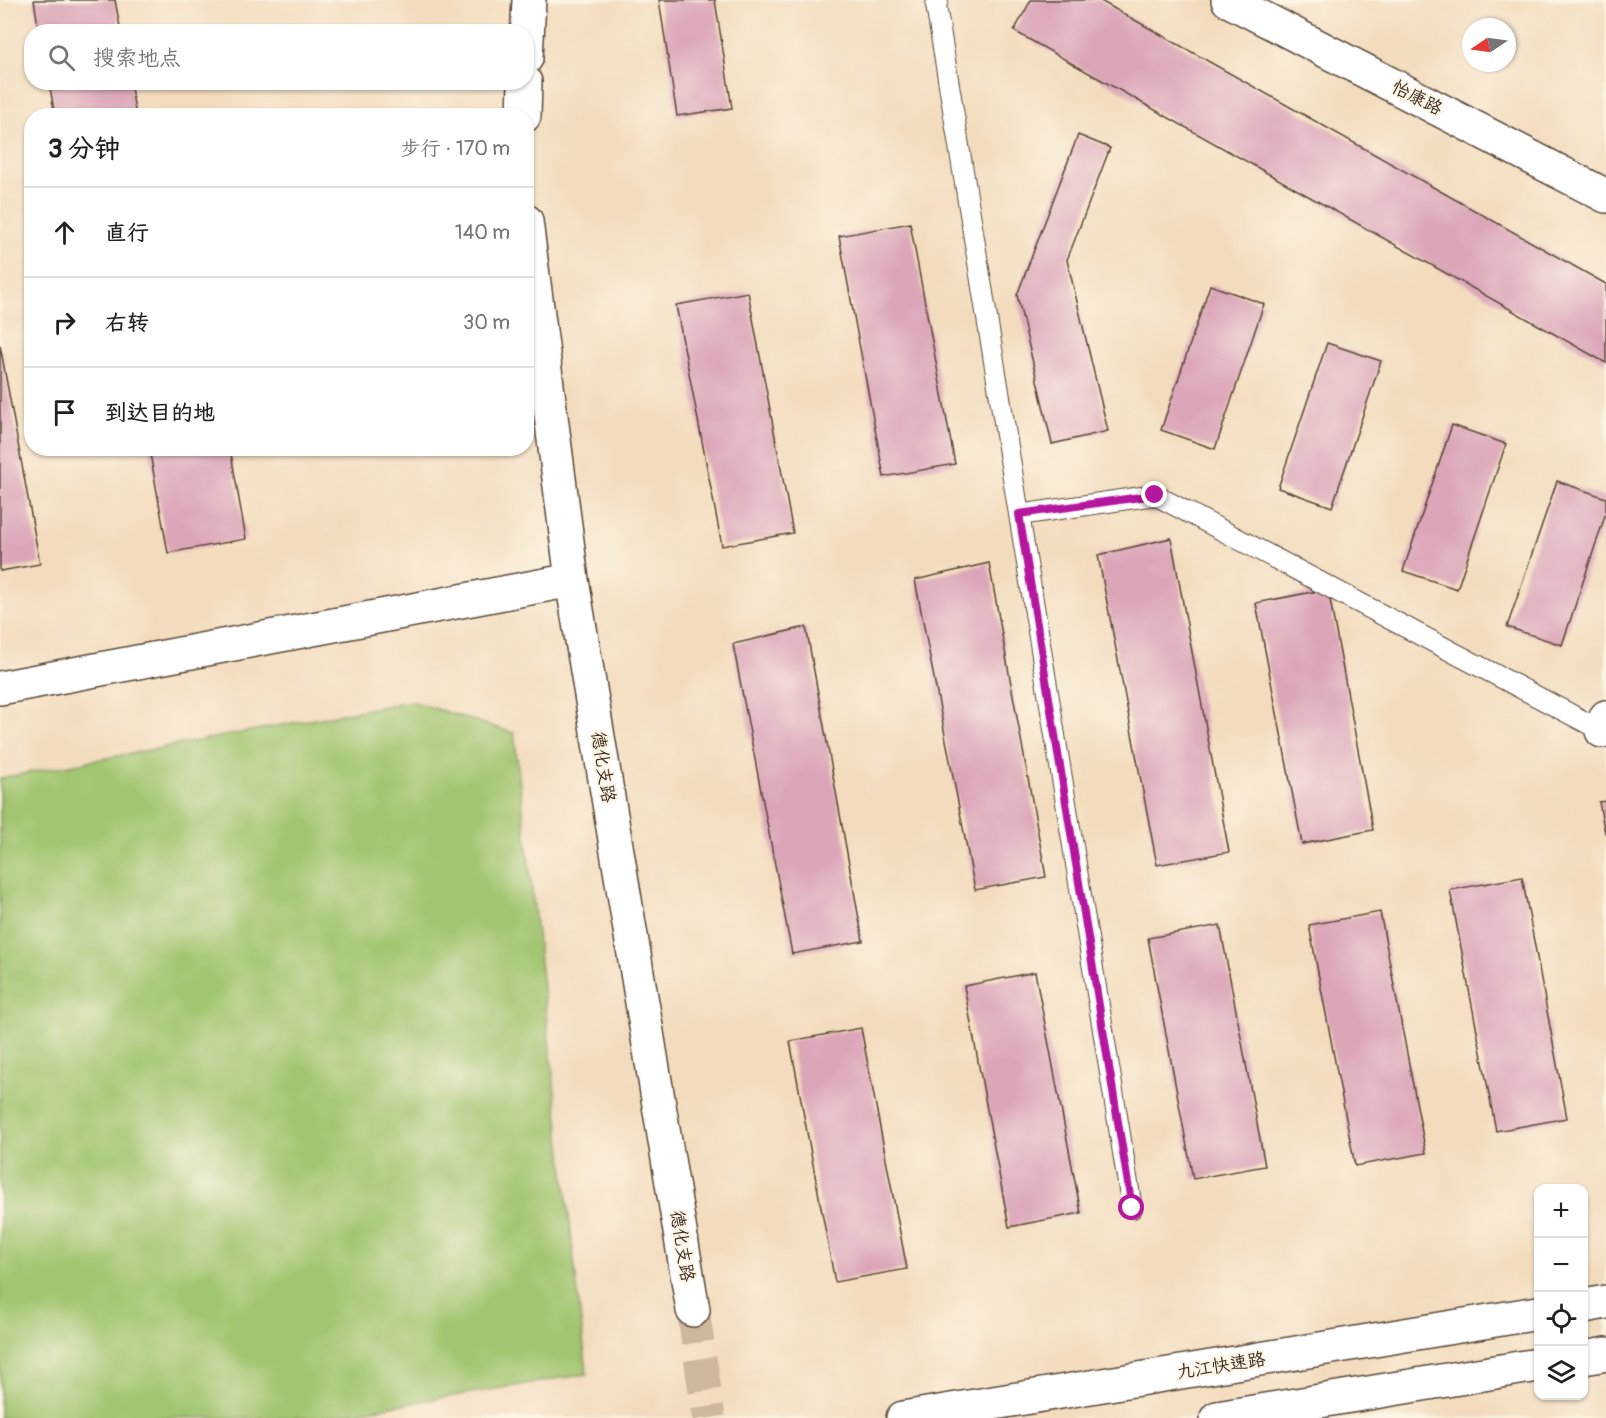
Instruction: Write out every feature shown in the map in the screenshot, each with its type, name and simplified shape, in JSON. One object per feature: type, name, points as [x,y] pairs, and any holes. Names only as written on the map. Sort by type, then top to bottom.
[{"type":"main road","points":[[528,24],[529,0]]},
{"type":"main road","name":"怡康路","points":[[1228,0],[1606,196]]},
{"type":"main road","points":[[524,108],[525,90]]},
{"type":"main road","name":"德化支路","points":[[534,283],[572,580],[693,1310]]},
{"type":"main road","points":[[0,688],[572,580]]},
{"type":"main road","points":[[1588,1305],[1606,1302]]},
{"type":"main road","name":"九江快速路","points":[[903,1418],[1534,1314]]},
{"type":"main road","points":[[1588,1357],[1606,1354]]},
{"type":"main road","points":[[1217,1418],[1534,1366]]},
{"type":"lane","points":[[938,0],[936,5],[1132,1208]]},
{"type":"lane","points":[[1019,514],[1155,495],[1605,727]]},
{"type":"green space","points":[[411,701],[514,733],[587,1374],[319,1418],[0,1418],[0,778]]},
{"type":"building","points":[[34,0],[115,0],[120,24],[38,24]]},
{"type":"building","points":[[659,0],[715,0],[732,108],[677,116]]},
{"type":"building","points":[[1031,0],[1099,0],[1606,284],[1606,363],[1014,31]]},
{"type":"building","points":[[50,90],[131,90],[135,108],[54,108]]},
{"type":"building","points":[[1078,135],[1110,148],[1067,260],[1108,431],[1052,444],[1017,295]]},
{"type":"building","points":[[910,223],[955,464],[884,477],[839,236]]},
{"type":"building","points":[[1210,285],[1264,304],[1215,449],[1161,430]]},
{"type":"building","points":[[748,292],[793,533],[722,546],[676,305]]},
{"type":"building","points":[[1327,343],[1381,361],[1332,507],[1278,488]]},
{"type":"building","points":[[0,345],[40,564],[0,571]]},
{"type":"building","points":[[1452,425],[1506,444],[1457,589],[1403,571]]},
{"type":"building","points":[[150,456],[231,456],[246,539],[168,553]]},
{"type":"building","points":[[1557,481],[1606,498],[1606,513],[1562,645],[1507,627]]},
{"type":"building","points":[[1171,538],[1229,852],[1157,865],[1098,555]]},
{"type":"building","points":[[989,563],[1046,877],[975,890],[915,580]]},
{"type":"building","points":[[1328,589],[1373,830],[1302,844],[1256,603]]},
{"type":"building","points":[[806,627],[863,941],[792,954],[733,644]]},
{"type":"building","points":[[1606,801],[1606,833],[1605,833],[1599,802]]},
{"type":"building","points":[[1522,877],[1567,1118],[1496,1131],[1450,890]]},
{"type":"building","points":[[1380,912],[1426,1153],[1355,1166],[1309,925]]},
{"type":"building","points":[[1220,925],[1265,1166],[1193,1179],[1148,938]]},
{"type":"building","points":[[1035,972],[1081,1213],[1009,1227],[964,986]]},
{"type":"building","points":[[861,1028],[907,1269],[835,1282],[790,1041]]},
{"type":"tunnel","points":[[693,1310],[709,1418]]},
{"type":"route","points":[[1132,1208],[1019,514],[1155,495]]}]
